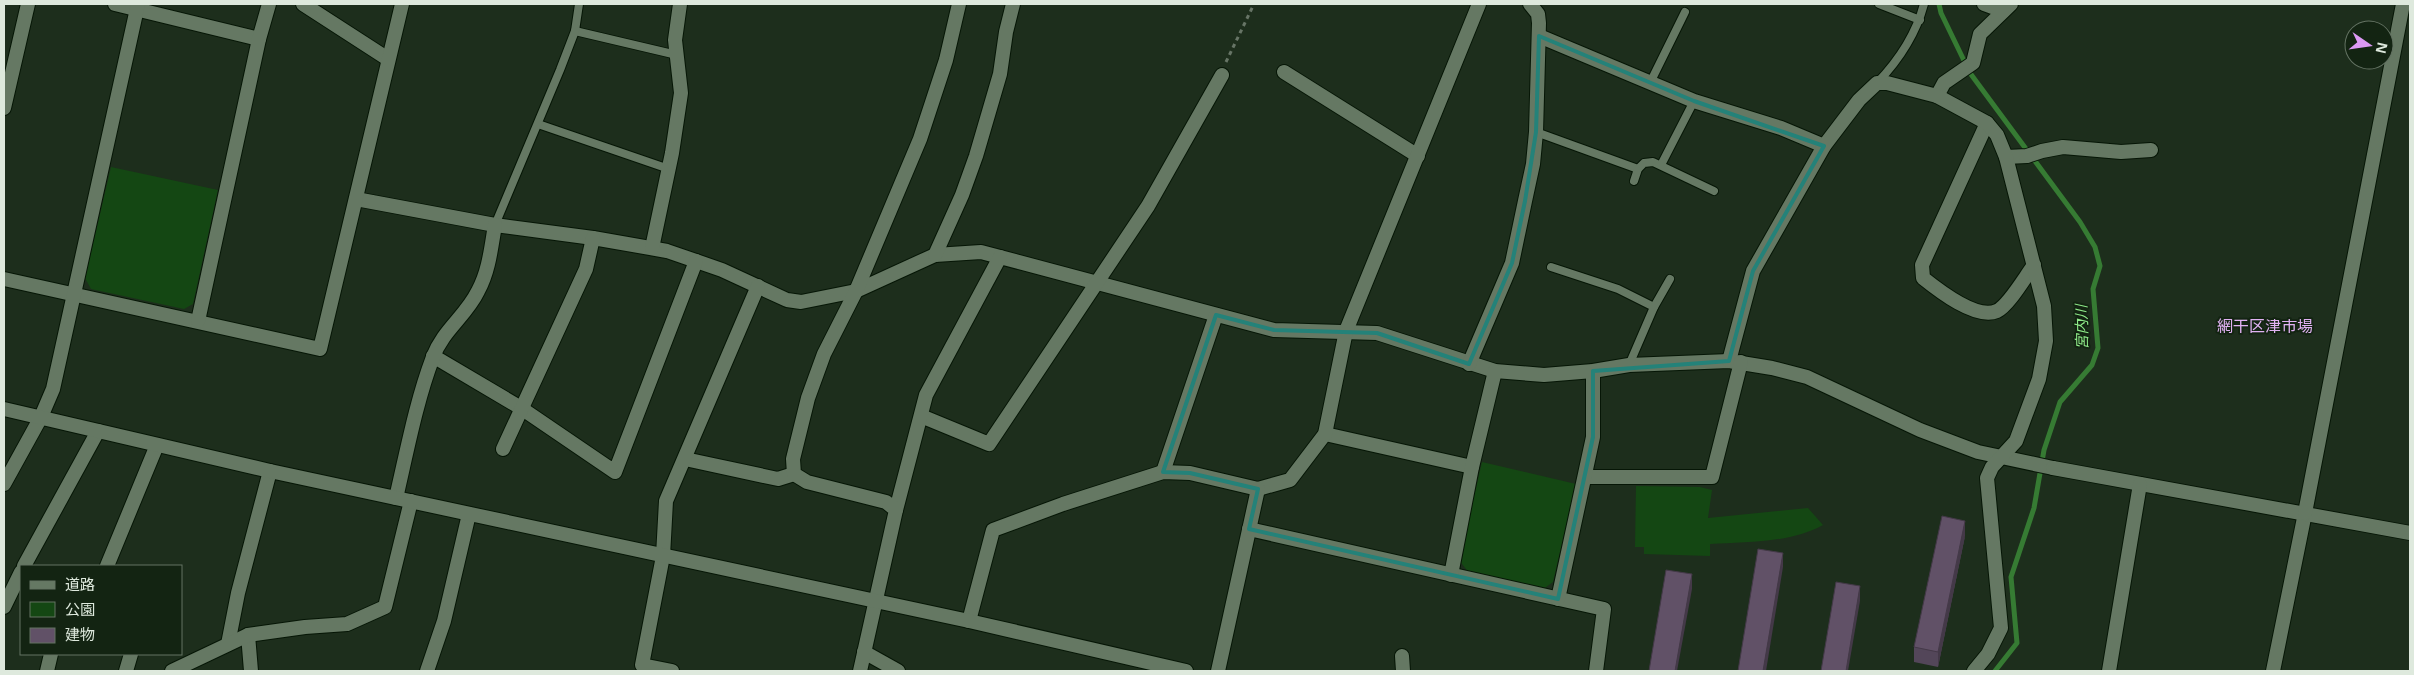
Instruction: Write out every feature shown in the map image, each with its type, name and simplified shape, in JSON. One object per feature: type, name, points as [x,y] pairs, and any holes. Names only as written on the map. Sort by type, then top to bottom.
[{"type":"street","points":[[4,108],[28,4]]},
{"type":"street","points":[[115,4],[137,6],[259,39]]},
{"type":"street","points":[[198,321],[259,39],[269,4]]},
{"type":"street","points":[[303,4],[388,59]]},
{"type":"street","points":[[4,279],[320,349],[402,4]]},
{"type":"street","points":[[652,248],[669,168],[681,93],[675,40],[680,4]]},
{"type":"street","points":[[794,474],[793,459],[808,398],[824,354],[856,290],[920,139],[946,60],[959,4]]},
{"type":"street","points":[[935,255],[962,195],[976,156],[1000,74],[1006,32],[1013,4]]},
{"type":"street","points":[[969,621],[993,530],[1063,504],[1162,472],[1190,473],[1258,489],[1290,480],[1324,434],[1346,331],[1479,4]]},
{"type":"street","points":[[1469,364],[1512,263],[1533,164],[1536,132],[1538,14],[1530,4]]},
{"type":"street","points":[[1984,4],[2007,7]]},
{"type":"street","points":[[2273,671],[2403,4]]},
{"type":"street","points":[[4,484],[41,417],[53,390],[137,6]]},
{"type":"street","points":[[1937,96],[1944,83],[1972,63],[1980,34],[2007,7]]},
{"type":"street","points":[[1538,36],[1694,101],[1781,128],[1824,146]]},
{"type":"street","points":[[1284,72],[1418,156]]},
{"type":"street","points":[[920,416],[989,444],[1095,282],[1148,206],[1222,74]]},
{"type":"street","points":[[1585,477],[1712,477],[1753,271],[1824,146],[1860,100],[1877,83],[1887,83],[1937,96],[1987,123],[1997,135],[2006,157],[2044,306],[2046,341],[2039,379],[2016,441],[1992,467],[1987,478],[2001,628],[1988,654],[1974,671]]},
{"type":"street","points":[[1987,123],[1922,265],[1924,278],[1962,306],[1995,312],[2004,306],[2034,265]]},
{"type":"street","points":[[2006,157],[2027,156],[2042,150],[2063,147],[2121,152],[2151,150]]},
{"type":"street","points":[[356,199],[494,225],[652,248],[696,261],[787,300],[801,302],[856,290],[935,255],[981,252],[1274,330],[1377,333],[1495,371],[1544,374],[1593,371],[1629,365],[1735,361],[1807,377],[1920,430],[1978,452],[2053,468],[2410,533]]},
{"type":"street","points":[[396,498],[412,428],[433,356],[446,331],[478,292],[488,268],[494,225]]},
{"type":"street","points":[[503,449],[586,269],[592,238]]},
{"type":"street","points":[[860,671],[896,510],[926,395],[1000,258]]},
{"type":"street","points":[[433,356],[521,408],[615,472],[696,261]]},
{"type":"street","points":[[672,671],[642,665],[663,556],[666,502],[758,286]]},
{"type":"street","points":[[1162,472],[1216,314]]},
{"type":"street","points":[[1451,575],[1472,467],[1495,371]]},
{"type":"street","points":[[1558,599],[1593,437],[1593,371]]},
{"type":"street","points":[[4,409],[396,498],[969,621],[1186,671]]},
{"type":"street","points":[[25,565],[98,431]]},
{"type":"street","points":[[1324,434],[1472,467]]},
{"type":"street","points":[[107,565],[157,445]]},
{"type":"street","points":[[685,459],[778,480],[794,474]]},
{"type":"street","points":[[228,644],[238,593],[270,470]]},
{"type":"street","points":[[794,474],[807,482],[886,502],[896,510]]},
{"type":"street","points":[[2109,671],[2140,484]]},
{"type":"street","points":[[1218,671],[1258,489]]},
{"type":"street","points":[[172,671],[248,635],[305,627],[347,624],[385,607],[410,501]]},
{"type":"street","points":[[427,671],[444,621],[469,514]]},
{"type":"street","points":[[1249,529],[1604,609],[1596,671]]},
{"type":"street","points":[[20,574],[5,601],[20,602]]},
{"type":"street","points":[[248,635],[251,671]]},
{"type":"street","points":[[864,652],[898,671]]},
{"type":"street","points":[[47,671],[51,655]]},
{"type":"street","points":[[126,671],[131,655]]},
{"type":"street","points":[[1402,656],[1403,671]]},
{"type":"lane","points":[[494,225],[538,124],[575,31],[579,4]]},
{"type":"lane","points":[[1879,4],[1920,20]]},
{"type":"lane","points":[[1877,83],[1890,70],[1912,36],[1920,20],[1924,4]]},
{"type":"lane","points":[[1650,83],[1686,12]]},
{"type":"lane","points":[[575,31],[677,55]]},
{"type":"lane","points":[[1661,165],[1694,101]]},
{"type":"lane","points":[[538,124],[669,168]]},
{"type":"lane","points":[[1536,132],[1638,169]]},
{"type":"lane","points":[[1634,181],[1638,169],[1644,163],[1653,162],[1686,180],[1714,192]]},
{"type":"lane","points":[[1551,267],[1618,289],[1654,307]]},
{"type":"lane","points":[[1629,365],[1654,307],[1670,280]]},
{"type":"path","points":[[1222,74],[1254,4]]},
{"type":"highlighted area","points":[[1539,36],[1694,101],[1824,146],[1753,271],[1729,361],[1593,371],[1593,437],[1558,599],[1249,529],[1258,489],[1190,473],[1163,472],[1216,315],[1274,330],[1377,333],[1469,364],[1512,263],[1525,201],[1536,132]]},
{"type":"green space","points":[[111,167],[218,190],[193,304],[184,309],[91,289],[85,278]]},
{"type":"green space","points":[[1482,462],[1576,484],[1553,582],[1542,590],[1469,573],[1459,560]]},
{"type":"green space","points":[[1636,486],[1700,487],[1712,490],[1708,518],[1808,508],[1823,525],[1810,531],[1783,538],[1753,542],[1710,544],[1710,556],[1644,554],[1644,547],[1635,547]]},
{"type":"building","points":[[1942,516],[1965,521],[1938,652],[1914,647]]},
{"type":"building","points":[[1758,549],[1783,553],[1763,671],[1738,671]]},
{"type":"building","points":[[1666,570],[1692,574],[1675,671],[1649,671]]},
{"type":"building","points":[[1836,582],[1860,586],[1846,671],[1821,671]]},
{"type":"waterway","name":"宮内川","points":[[1939,4],[1941,13],[1970,73],[2080,222],[2095,247],[2100,266],[2093,289],[2098,348],[2092,365],[2060,402],[2044,450],[2034,508],[2011,577],[2017,643],[1995,671]]},
{"type":"district","name":"網干区津市場","points":[[2265,326]]}]
